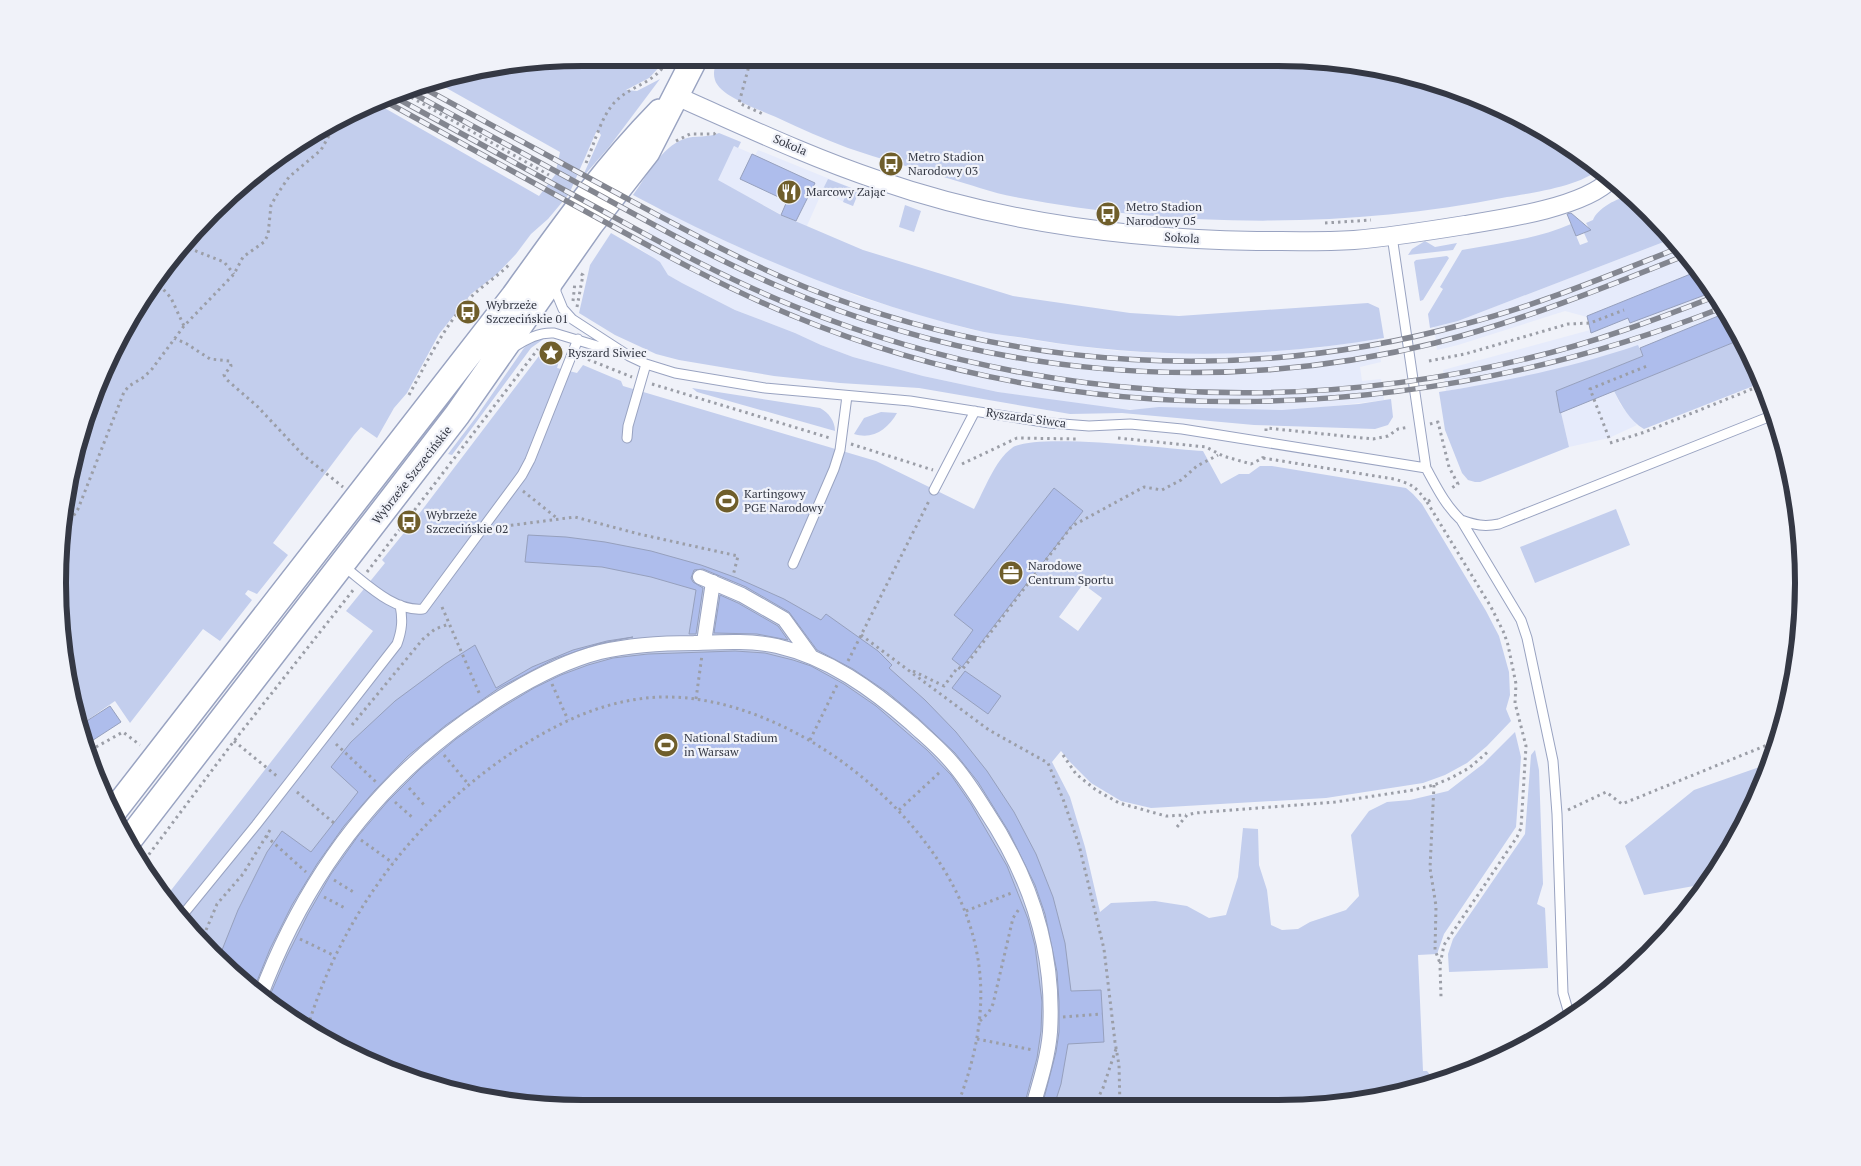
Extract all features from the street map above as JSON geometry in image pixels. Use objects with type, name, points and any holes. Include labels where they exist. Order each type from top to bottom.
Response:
[{"type":"main road","name":"Wybrzeże Szczecińskie","points":[[132,836],[458,416],[590,224],[647,152],[691,66]]},
{"type":"main road","name":"Wybrzeże Szczecińskie","points":[[117,806],[514,296],[572,215],[629,143],[676,96]]},
{"type":"street","name":"Sokola","points":[[676,96],[824,160],[878,180],[955,202],[1033,220],[1158,236],[1218,240],[1352,240],[1392,236],[1510,218],[1583,197],[1598,190],[1606,183]]},
{"type":"street","points":[[703,649],[706,580],[742,595],[784,619],[810,655]]},
{"type":"street","points":[[263,989],[288,930],[316,879],[350,832],[375,802],[411,764],[448,733],[518,686],[559,666],[600,652],[644,646],[703,649],[728,642],[773,645],[810,655],[850,676],[890,705],[951,761],[968,782],[1002,834],[1021,870],[1039,920],[1047,966],[1050,996],[1050,1033],[1043,1072],[1035,1100]]},
{"type":"lane","points":[[1392,236],[1426,468],[1440,494],[1461,520],[1510,600],[1521,620],[1527,638],[1553,761],[1558,814],[1564,993],[1568,1011]]},
{"type":"lane","name":"Ryszarda Siwca","points":[[556,276],[556,292],[566,313],[629,356]]},
{"type":"lane","name":"Ryszarda Siwca","points":[[499,356],[534,336],[545,332],[554,333],[578,339],[629,356],[646,364],[675,372],[765,388],[910,401],[1050,423],[1089,426],[1130,424],[1182,429],[1426,468]]},
{"type":"lane","points":[[342,565],[386,598],[414,610],[423,609],[515,485],[530,460],[578,339]]},
{"type":"lane","points":[[627,438],[628,426],[646,364]]},
{"type":"lane","points":[[793,564],[834,470],[840,450],[846,396]]},
{"type":"lane","points":[[934,490],[975,411]]},
{"type":"lane","points":[[1461,520],[1475,525],[1499,524],[1767,418]]},
{"type":"lane","points":[[185,912],[256,825],[396,644],[401,632],[403,619],[400,605]]},
{"type":"path","points":[[583,170],[604,121],[614,103],[622,95],[654,78],[664,66]]},
{"type":"path","points":[[749,66],[739,103],[773,119]]},
{"type":"path","points":[[410,97],[549,175]]},
{"type":"path","points":[[70,521],[78,509],[124,392],[152,369],[184,326],[234,274],[243,257],[264,242],[268,235],[272,205],[278,193],[289,178],[321,150],[331,132]]},
{"type":"path","points":[[1316,223],[1377,220]]},
{"type":"path","points":[[189,248],[224,262],[234,274]]},
{"type":"path","points":[[160,286],[171,298],[184,326]]},
{"type":"path","points":[[1429,362],[1465,354],[1568,324],[1590,324],[1624,310]]},
{"type":"path","points":[[174,338],[210,359],[230,361],[231,366],[224,375],[226,378],[258,407],[303,455],[341,485]]},
{"type":"path","points":[[1609,438],[1590,389],[1647,366]]},
{"type":"path","points":[[1610,443],[1645,432],[1756,387]]},
{"type":"path","points":[[906,668],[944,686],[958,667],[962,670],[1072,526],[1144,487],[1162,490],[1181,480],[1197,466],[1219,455]]},
{"type":"path","points":[[515,485],[558,519]]},
{"type":"path","points":[[854,645],[934,490]]},
{"type":"path","points":[[1427,502],[1491,607],[1504,633],[1515,671],[1515,704],[1526,746],[1522,828],[1444,945],[1440,965],[1441,997]]},
{"type":"path","points":[[482,529],[574,517],[738,556],[732,578]]},
{"type":"path","points":[[442,607],[482,698]]},
{"type":"path","points":[[351,726],[423,639],[435,629],[449,624]]},
{"type":"path","points":[[861,634],[989,730],[1048,764],[1064,799],[1079,845],[1104,949],[1119,1064],[1120,1100]]},
{"type":"path","points":[[696,699],[703,649]]},
{"type":"path","points":[[550,679],[568,720]]},
{"type":"path","points":[[310,1021],[335,956],[362,908],[392,863],[448,803],[469,785],[514,751],[540,735],[598,707],[630,700],[663,697],[696,699],[757,715],[810,740],[856,772],[899,810],[935,856],[966,911],[975,943],[980,974],[982,1007],[980,1022],[977,1039],[959,1100]]},
{"type":"path","points":[[810,740],[830,701]]},
{"type":"path","points":[[96,747],[124,732],[140,745]]},
{"type":"path","points":[[332,749],[340,739]]},
{"type":"path","points":[[336,744],[379,784]]},
{"type":"path","points":[[1558,814],[1575,808],[1606,792],[1622,804],[1768,744]]},
{"type":"path","points":[[1063,755],[1076,774],[1096,790],[1119,803],[1166,816],[1186,815],[1195,812],[1335,802],[1413,790],[1434,785],[1469,768],[1490,750]]},
{"type":"path","points":[[440,751],[469,785]]},
{"type":"path","points":[[899,810],[932,780]]},
{"type":"path","points":[[1434,785],[1430,868],[1436,906],[1435,950],[1440,965]]},
{"type":"path","points":[[292,799],[302,786]]},
{"type":"path","points":[[409,788],[425,806]]},
{"type":"path","points":[[395,802],[413,818]]},
{"type":"path","points":[[1177,827],[1186,815]]},
{"type":"path","points":[[204,934],[217,904],[243,874],[273,825]]},
{"type":"path","points":[[266,836],[309,875]]},
{"type":"path","points":[[358,838],[392,863]]},
{"type":"path","points":[[334,879],[355,893]]},
{"type":"path","points":[[966,911],[1006,895]]},
{"type":"path","points":[[324,897],[345,908]]},
{"type":"path","points":[[980,1022],[993,1004],[1011,924]]},
{"type":"path","points":[[296,937],[335,956]]},
{"type":"path","points":[[1071,1017],[1102,1014]]},
{"type":"path","points":[[977,1039],[1020,1048]]},
{"type":"path","points":[[1097,1100],[1116,1049]]},
{"type":"shaded area","points":[[660,66],[649,78],[626,90],[637,91],[660,79],[609,147],[582,178],[601,135],[597,130],[569,194],[496,275],[471,294],[439,334],[407,393],[394,408],[377,438],[361,427],[354,435],[273,543],[288,555],[257,594],[248,590],[245,594],[252,600],[220,641],[203,629],[130,723],[115,701],[85,722],[76,684],[67,617],[67,549],[76,482],[94,417],[120,354],[153,296],[194,242],[242,194],[268,173],[325,135],[383,107],[539,196],[555,175],[560,152],[443,86],[482,76],[549,67]]},
{"type":"shaded area","points":[[715,66],[1312,67],[1379,76],[1412,84],[1476,106],[1536,135],[1593,173],[1581,180],[1543,191],[1385,215],[1261,221],[1137,215],[1015,197],[848,148],[733,98],[719,86],[714,78]]},
{"type":"shaded area","points":[[719,133],[741,142],[738,148],[734,146],[718,180],[781,215],[863,250],[1013,296],[1130,313],[1179,316],[1368,303],[1379,308],[1384,338],[1341,345],[1254,352],[1210,354],[1123,351],[988,333],[884,304],[798,273],[756,255],[633,195],[668,148],[684,139]]},
{"type":"shaded area","points":[[734,146],[755,155],[758,150],[859,191],[853,206],[822,192],[806,228],[717,180]]},
{"type":"shaded area","points":[[828,179],[859,191],[853,206],[843,202],[846,194],[839,191],[837,195],[823,189]]},
{"type":"shaded area","points":[[1623,198],[1666,241],[1458,321],[1430,328],[1428,314],[1443,289],[1440,287],[1462,250],[1532,237],[1571,224],[1580,245],[1588,242],[1584,233],[1590,230],[1586,223],[1593,220],[1608,204]]},
{"type":"shaded area","points":[[905,205],[921,211],[914,232],[899,227]]},
{"type":"shaded area","points":[[661,209],[734,245],[859,297],[972,330],[1052,343],[1108,350],[1155,353],[1250,353],[1316,348],[1378,339],[1381,362],[1360,367],[1362,381],[1381,379],[1384,400],[1274,413],[1110,409],[998,392],[923,376],[853,357],[821,345],[735,310],[668,275],[660,262],[639,248]]},
{"type":"shaded area","points":[[611,233],[660,262],[668,275],[735,310],[853,357],[923,376],[998,392],[1130,410],[1159,407],[1282,410],[1359,404],[1391,399],[1393,417],[1388,425],[1375,429],[1254,425],[1122,413],[1070,414],[919,388],[840,383],[774,376],[679,360],[656,354],[615,335],[579,313],[590,265]]},
{"type":"shaded area","points":[[1425,241],[1435,247],[1457,243],[1453,250],[1408,255],[1412,249]]},
{"type":"shaded area","points":[[1666,241],[1708,296],[1735,342],[1614,391],[1620,404],[1637,425],[1609,438],[1569,447],[1561,413],[1470,387],[1446,391],[1443,370],[1590,330],[1587,317],[1565,311],[1437,350],[1434,327],[1458,321]]},
{"type":"shaded area","points":[[1447,256],[1449,258],[1423,300],[1420,301],[1414,262],[1416,260]]},
{"type":"shaded area","points":[[545,338],[531,348],[452,455],[448,454],[524,348],[533,341]]},
{"type":"shaded area","points":[[1735,342],[1755,385],[1644,429],[1630,417],[1614,391]]},
{"type":"shaded area","points":[[1638,345],[1643,356],[1556,391],[1569,447],[1480,482],[1468,480],[1462,473],[1445,430],[1439,392],[1540,373]]},
{"type":"shaded area","name":"National Stadium in Warsaw","points":[[547,351],[561,354],[557,368],[577,373],[583,365],[621,381],[623,386],[876,461],[974,509],[990,476],[1006,453],[1012,448],[1025,443],[1046,441],[1073,441],[1203,451],[1221,484],[1239,474],[1249,474],[1260,466],[1272,466],[1406,488],[1422,504],[1486,611],[1499,636],[1509,672],[1510,695],[1506,709],[1511,721],[1487,746],[1467,763],[1445,775],[1423,783],[1326,798],[1151,808],[1121,801],[1091,783],[1061,751],[1052,762],[1070,797],[1085,847],[1100,912],[1111,903],[1155,901],[1187,906],[1209,918],[1226,915],[1238,877],[1243,828],[1258,829],[1259,865],[1267,890],[1271,925],[1282,930],[1298,929],[1310,922],[1346,910],[1359,896],[1351,835],[1369,811],[1387,802],[1410,800],[1448,791],[1483,764],[1515,732],[1521,757],[1516,827],[1444,934],[1437,954],[1418,955],[1423,1071],[1427,1071],[1431,1076],[1379,1090],[1312,1099],[1278,1100],[549,1099],[482,1090],[449,1082],[385,1060],[325,1031],[296,1013],[242,972],[194,924],[169,893],[373,631],[346,611],[385,563],[382,560],[542,352]],"holes":[[[1083,584],[1102,598],[1078,631],[1059,617]]]},
{"type":"shaded area","points":[[692,388],[820,408],[831,418],[835,431],[697,392]]},
{"type":"shaded area","points":[[881,412],[897,413],[889,424],[879,432],[867,436],[854,434],[864,418]]},
{"type":"shaded area","points":[[1616,509],[1630,545],[1535,583],[1520,547]]},
{"type":"shaded area","points":[[1535,750],[1539,770],[1543,884],[1537,904],[1545,908],[1548,968],[1449,972],[1448,954],[1453,939],[1525,834],[1531,755]]},
{"type":"shaded area","points":[[1760,767],[1726,841],[1697,885],[1644,895],[1625,846],[1694,790]]},
{"type":"building","name":"Marcowy Zając","points":[[752,154],[815,183],[796,221],[781,215],[787,201],[740,179]]},
{"type":"building","points":[[1571,213],[1591,230],[1576,236],[1567,214]]},
{"type":"building","points":[[1692,273],[1707,294],[1630,323],[1628,318],[1591,333],[1587,316]]},
{"type":"building","points":[[1720,315],[1735,342],[1560,413],[1556,391],[1643,356],[1640,348]]},
{"type":"building","name":"Narodowe Centrum Sportu","points":[[1054,488],[1083,511],[962,667],[952,659],[973,630],[954,615]]},
{"type":"building","points":[[528,535],[605,542],[651,551],[701,565],[737,578],[784,599],[821,620],[826,614],[878,651],[892,665],[889,668],[925,700],[956,732],[987,771],[1014,812],[1036,854],[1053,897],[1065,943],[1071,991],[1101,990],[1104,1042],[1068,1044],[1061,1084],[1056,1100],[1044,1100],[1056,1052],[1059,1032],[1057,972],[1045,914],[1035,885],[1009,832],[978,782],[955,753],[887,692],[853,669],[817,650],[789,612],[746,587],[703,569],[694,570],[691,578],[693,582],[703,588],[696,634],[689,634],[696,590],[651,577],[602,567],[525,562]]},
{"type":"building","points":[[720,595],[778,626],[788,640],[757,634],[714,633]]},
{"type":"building","points":[[633,637],[598,644],[554,659],[499,688],[446,725],[408,756],[344,826],[317,864],[292,905],[270,949],[256,983],[221,951],[238,910],[267,852],[282,831],[311,852],[358,792],[331,767],[351,742],[395,701],[445,664],[475,645],[496,688],[532,667],[573,650],[607,641]]},
{"type":"building","points":[[735,651],[765,653],[811,666],[844,684],[876,706],[927,750],[951,775],[971,804],[1007,866],[1028,919],[1035,946],[1042,1002],[1041,1031],[1037,1058],[1026,1100],[583,1100],[549,1099],[516,1095],[482,1090],[449,1082],[385,1060],[325,1031],[270,995],[308,914],[331,874],[358,836],[388,801],[420,769],[456,739],[496,711],[534,688],[588,665],[613,658],[648,654]]},
{"type":"building","points":[[965,671],[1001,696],[988,714],[952,688]]},
{"type":"building","points":[[110,706],[121,722],[92,741],[86,722]]},
{"type":"railway","points":[[428,91],[684,229],[732,254],[805,287],[885,315],[966,337],[1049,351],[1132,359],[1216,361],[1300,355],[1383,343],[1465,324],[1520,308],[1673,250]]},
{"type":"railway","points":[[415,95],[668,233],[780,287],[858,317],[938,341],[1020,358],[1103,369],[1186,372],[1270,370],[1353,360],[1435,343],[1499,325],[1593,292],[1680,258]]},
{"type":"railway","points":[[400,100],[673,249],[771,297],[884,338],[974,363],[1066,380],[1159,390],[1252,393],[1345,388],[1438,377],[1529,358],[1577,345],[1647,322],[1710,298]]},
{"type":"railway","points":[[390,104],[667,255],[716,281],[766,304],[791,315],[904,355],[1020,383],[1138,398],[1257,401],[1377,394],[1495,375],[1611,346],[1716,310]]},
{"type":"place","name":"Metro Stadion Narodowy 03","points":[[891,164]]},
{"type":"place","name":"Marcowy Zając","points":[[789,192]]},
{"type":"place","name":"Metro Stadion Narodowy 05","points":[[1108,214]]},
{"type":"place","name":"Wybrzeże Szczecińskie 01","points":[[468,312]]},
{"type":"place","name":"Ryszard Siwiec","points":[[551,353]]},
{"type":"place","name":"Kartingowy PGE Narodowy","points":[[727,501]]},
{"type":"place","name":"Wybrzeże Szczecińskie 02","points":[[409,522]]},
{"type":"place","name":"Narodowe Centrum Sportu","points":[[1011,573]]},
{"type":"place","name":"National Stadium in Warsaw","points":[[666,745]]}]
